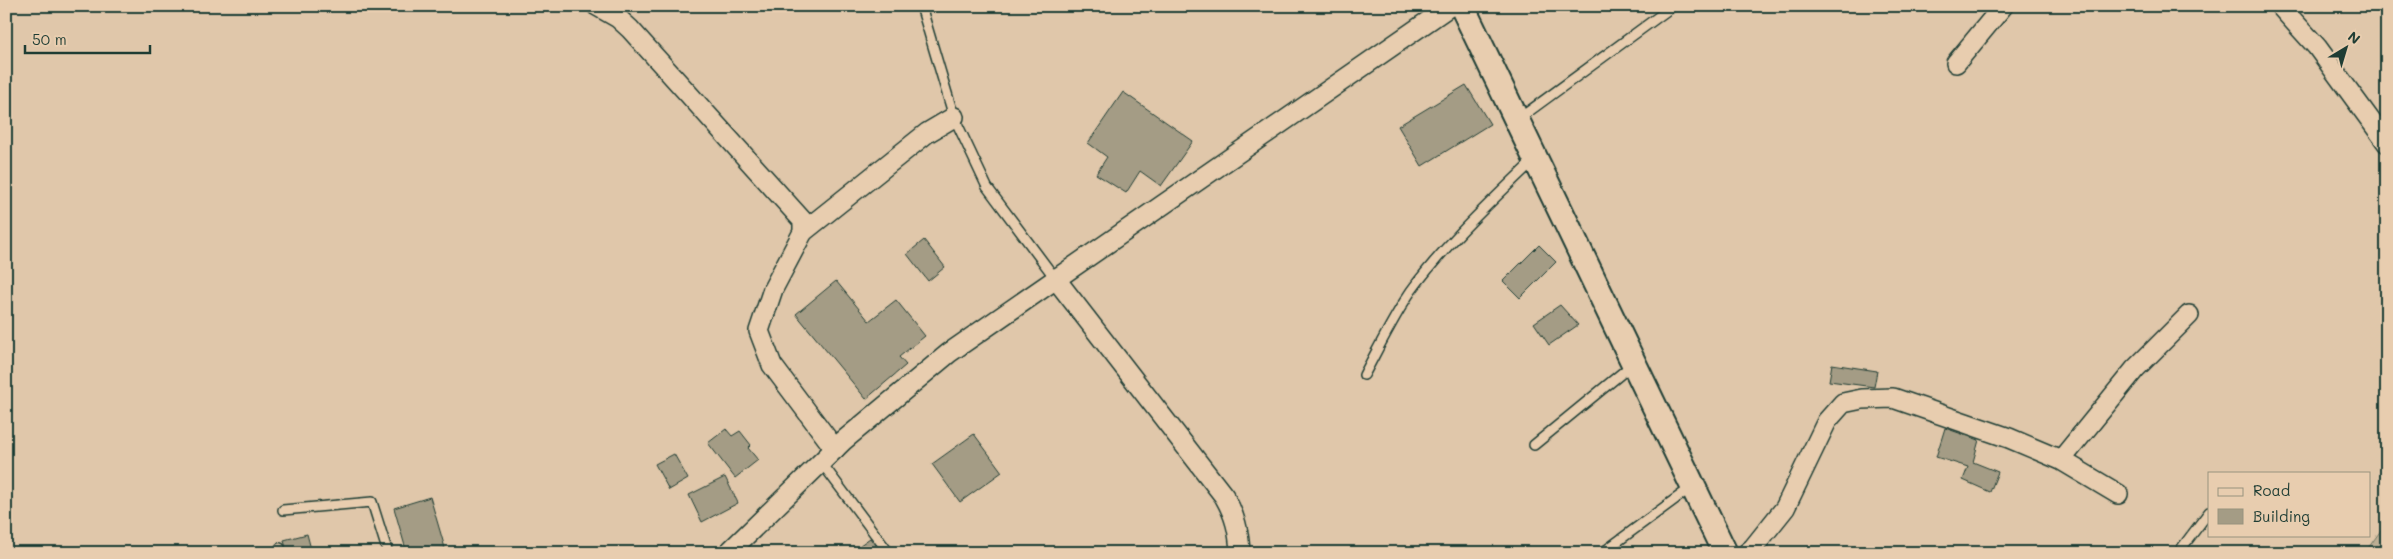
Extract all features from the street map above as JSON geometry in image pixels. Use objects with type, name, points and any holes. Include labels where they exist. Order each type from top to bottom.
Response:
[{"type":"street","points":[[597,6],[618,18],[637,36],[803,221],[803,232]]},
{"type":"street","points":[[728,553],[835,449],[949,353],[1450,6]]},
{"type":"street","points":[[1462,6],[1725,553]]},
{"type":"street","points":[[1956,63],[2003,6]]},
{"type":"street","points":[[2280,6],[2317,47],[2387,143]]},
{"type":"street","points":[[835,449],[772,365],[760,331],[772,289],[803,232],[928,133],[954,117]]},
{"type":"street","points":[[1055,278],[1224,496],[1234,512],[1239,532],[1240,553]]},
{"type":"street","points":[[2062,460],[2135,369],[2189,315]]},
{"type":"street","points":[[1747,553],[1754,548],[1785,508],[1828,421],[1843,403],[1862,399],[1894,398],[2009,438],[2062,460],[2118,494]]},
{"type":"lane","points":[[921,6],[954,117],[987,187],[1055,278]]},
{"type":"lane","points":[[1517,120],[1673,6]]},
{"type":"lane","points":[[1364,375],[1387,331],[1411,292],[1434,262],[1536,159]]},
{"type":"lane","points":[[1534,444],[1634,363]]},
{"type":"lane","points":[[821,462],[889,553]]},
{"type":"lane","points":[[1602,553],[1693,486]]},
{"type":"lane","points":[[283,510],[372,502],[388,553]]},
{"type":"lane","points":[[2178,553],[2208,513]]},
{"type":"shaded area","points":[[2387,522],[2387,553],[2368,553],[2366,551]]},
{"type":"building","points":[[1466,85],[1490,124],[1422,166],[1398,126]]},
{"type":"building","points":[[1123,92],[1193,141],[1161,186],[1140,171],[1126,193],[1096,174],[1107,157],[1088,143]]},
{"type":"building","points":[[924,240],[945,267],[928,281],[907,254]]},
{"type":"building","points":[[1539,245],[1556,262],[1520,298],[1503,281]]},
{"type":"building","points":[[836,281],[869,321],[896,300],[925,336],[899,357],[906,365],[866,399],[796,314]]},
{"type":"building","points":[[1560,305],[1578,325],[1549,345],[1534,323]]},
{"type":"building","points":[[1832,364],[1877,371],[1874,387],[1829,381]]},
{"type":"building","points":[[1945,428],[1979,440],[1973,462],[1998,472],[1990,492],[1963,480],[1968,467],[1936,457]]},
{"type":"building","points":[[726,429],[732,436],[740,431],[751,445],[748,448],[758,460],[735,478],[708,443]]},
{"type":"building","points":[[974,434],[1002,472],[960,502],[932,464]]},
{"type":"building","points":[[674,454],[688,479],[669,490],[655,464]]},
{"type":"building","points":[[725,477],[738,503],[702,522],[689,495]]},
{"type":"building","points":[[430,497],[445,548],[426,553],[407,553],[394,508]]},
{"type":"building","points":[[307,534],[312,553],[287,553],[284,540]]},
{"type":"building","points":[[870,538],[881,553],[849,553]]}]
